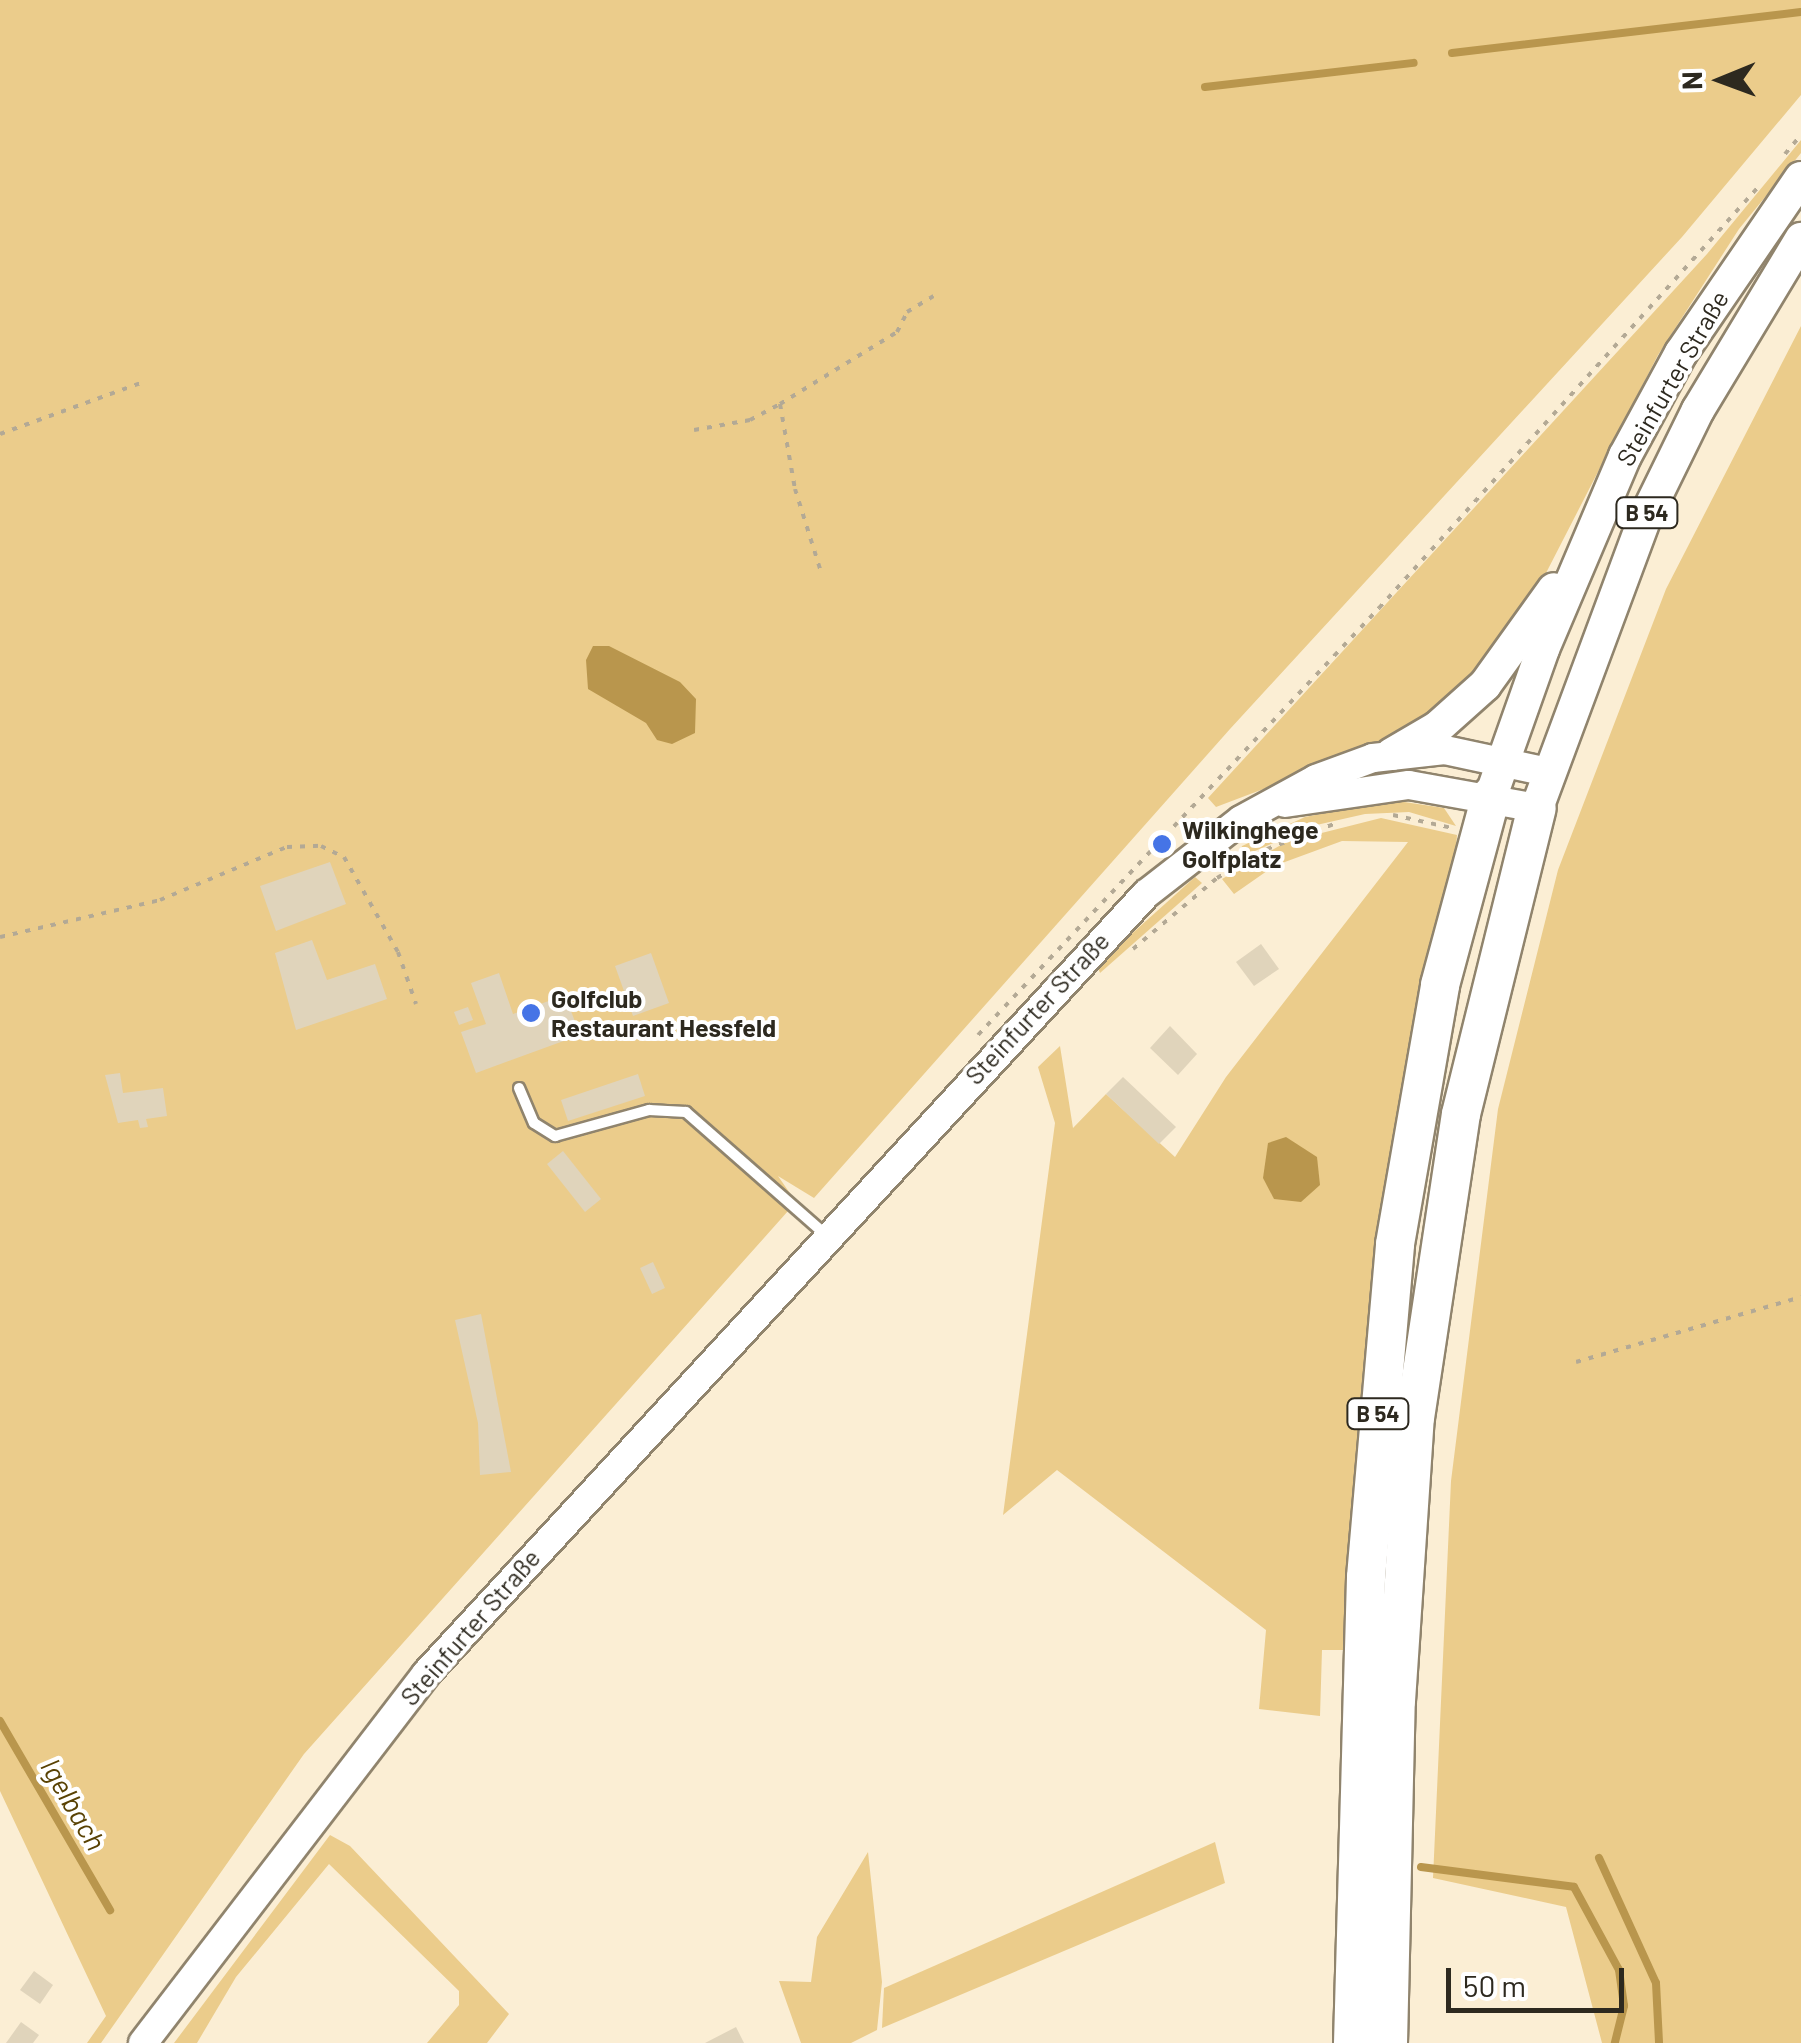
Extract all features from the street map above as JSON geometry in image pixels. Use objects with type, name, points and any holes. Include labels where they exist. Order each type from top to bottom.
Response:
[{"type":"highway","name":"B 54","points":[[1353,2043],[1360,1709],[1384,1349],[1418,1092],[1491,796]]},
{"type":"highway","name":"B 54","points":[[1388,2043],[1396,1701],[1415,1418],[1461,1114],[1537,808]]},
{"type":"main road","name":"Steinfurter Straße","points":[[1491,796],[1579,558],[1681,353],[1801,178]]},
{"type":"main road","name":"Steinfurter Straße","points":[[1268,806],[1386,786],[1491,796],[1537,808],[1596,636],[1664,476],[1801,239]]},
{"type":"main road","points":[[1392,754],[1438,727],[1486,685],[1579,558]]},
{"type":"main road","name":"Steinfurter Straße","points":[[143,2043],[426,1674],[1119,920],[1201,848],[1316,779],[1392,754],[1444,750],[1548,772]]},
{"type":"lane","points":[[518,1088],[534,1123],[555,1136],[648,1110],[686,1112],[828,1236]]},
{"type":"path","points":[[694,430],[750,420],[780,404],[835,364],[898,332],[907,312],[934,296]]},
{"type":"path","points":[[0,434],[141,383]]},
{"type":"path","points":[[780,404],[795,489],[821,572]]},
{"type":"path","points":[[1382,816],[1478,837]]},
{"type":"path","points":[[1124,959],[1217,878],[1291,838],[1348,821]]},
{"type":"path","points":[[0,937],[160,900],[287,847],[321,846],[344,857],[398,952],[416,1004]]},
{"type":"path","points":[[1576,1362],[1801,1297]]},
{"type":"shaded area","points":[[0,0],[1801,0],[1801,95],[1682,237],[1230,729],[814,1198],[778,1176],[796,1202],[304,1754],[101,2043],[87,2043],[106,2016],[0,1791]]},
{"type":"shaded area","points":[[1801,140],[1801,153],[1739,229],[1658,355],[1526,612],[1450,705],[1372,748],[1216,807],[1208,798],[1707,254]]},
{"type":"shaded area","points":[[1801,326],[1801,2043],[1602,2043],[1566,1907],[1433,1878],[1451,1481],[1498,1109],[1558,870],[1666,589]]},
{"type":"shaded area","points":[[593,646],[609,646],[680,682],[696,699],[695,733],[672,744],[657,740],[646,723],[588,689],[586,660]]},
{"type":"shaded area","points":[[1391,800],[1444,808],[1456,826],[1409,812],[1365,814],[1312,826],[1237,859],[1242,846],[1305,817]]},
{"type":"shaded area","points":[[1381,818],[1457,835],[1408,1055],[1385,1201],[1347,1650],[1322,1650],[1320,1716],[1259,1709],[1266,1630],[1057,1470],[1003,1515],[1055,1123],[1038,1067],[1060,1046],[1073,1128],[1106,1094],[1175,1157],[1226,1077],[1408,842],[1342,841],[1274,866],[1234,894],[1222,879],[1286,842]]},
{"type":"shaded area","points":[[1195,877],[1202,883],[1100,973],[1097,965]]},
{"type":"shaded area","points":[[1286,1137],[1317,1157],[1320,1185],[1301,1202],[1274,1199],[1263,1178],[1268,1143]]},
{"type":"shaded area","points":[[330,1835],[350,1846],[509,2014],[487,2043],[427,2043],[459,2005],[459,1991],[329,1864],[236,1977],[197,2043],[174,2043]]},
{"type":"shaded area","points":[[1215,1842],[1225,1883],[882,2028],[884,1988]]},
{"type":"shaded area","points":[[868,1852],[882,1982],[877,2030],[851,2043],[801,2043],[779,1981],[811,1982],[817,1937]]},
{"type":"building","points":[[330,862],[346,904],[276,931],[260,886]]},
{"type":"building","points":[[312,940],[327,980],[375,964],[387,999],[296,1030],[275,953]]},
{"type":"building","points":[[1261,944],[1279,969],[1254,986],[1236,962]]},
{"type":"building","points":[[651,953],[669,1003],[633,1016],[615,966]]},
{"type":"building","points":[[499,973],[513,1014],[565,995],[580,1035],[476,1073],[461,1032],[486,1024],[471,983]]},
{"type":"building","points":[[468,1007],[473,1020],[459,1025],[454,1012]]},
{"type":"building","points":[[1170,1026],[1197,1054],[1178,1075],[1150,1048]]},
{"type":"building","points":[[120,1073],[123,1093],[163,1088],[167,1116],[146,1119],[148,1127],[140,1128],[138,1120],[118,1123],[105,1075]]},
{"type":"building","points":[[638,1074],[645,1096],[568,1121],[561,1100]]},
{"type":"building","points":[[1123,1077],[1176,1127],[1159,1144],[1106,1094]]},
{"type":"building","points":[[563,1151],[601,1199],[585,1212],[547,1164]]},
{"type":"building","points":[[653,1262],[665,1288],[652,1294],[640,1268]]},
{"type":"building","points":[[481,1314],[511,1472],[480,1475],[478,1423],[455,1320]]},
{"type":"building","points":[[34,1971],[53,1985],[40,2004],[20,1990]]},
{"type":"building","points":[[21,2022],[39,2035],[33,2043],[6,2043]]},
{"type":"building","points":[[736,2027],[744,2043],[705,2043]]},
{"type":"waterway","points":[[1452,53],[1801,12]]},
{"type":"waterway","points":[[1205,87],[1414,63]]},
{"type":"waterway","name":"Igelbach","points":[[0,1721],[110,1910]]},
{"type":"waterway","points":[[1599,1858],[1656,1983],[1659,2043]]},
{"type":"waterway","points":[[1421,1867],[1574,1887],[1619,1970],[1624,2006],[1615,2043]]},
{"type":"place","name":"Wilkinghege Golfplatz","points":[[1162,844]]},
{"type":"place","name":"Golfclub Restaurant Hessfeld","points":[[531,1013]]}]
